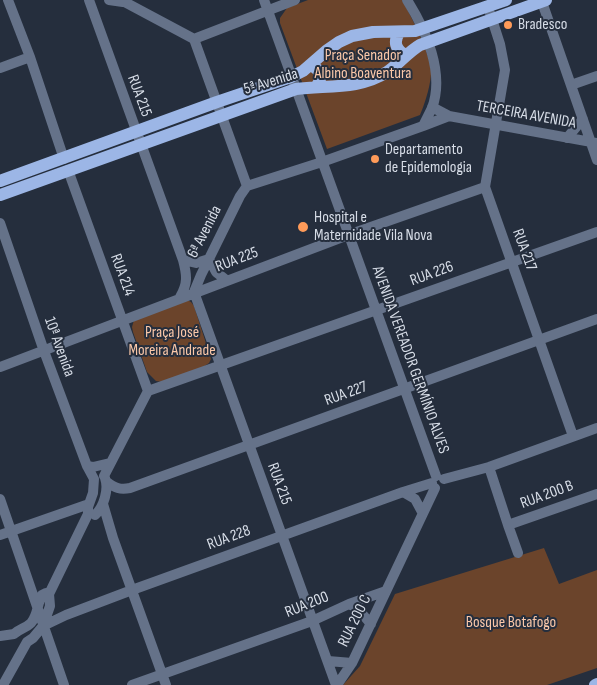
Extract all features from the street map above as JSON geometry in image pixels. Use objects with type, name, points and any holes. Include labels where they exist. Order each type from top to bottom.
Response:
[{"type":"main road","name":"5ª Avenida","points":[[0,181],[140,145],[222,115],[294,83],[303,71],[326,51],[352,36],[373,32],[399,32],[423,29],[506,0]]},
{"type":"main road","name":"5ª Avenida","points":[[0,195],[43,179],[66,164],[136,131],[217,102],[294,83],[316,87],[346,86],[368,81],[387,72],[412,50],[427,42],[544,1]]},
{"type":"main road","points":[[399,32],[396,37],[396,46],[406,55]]},
{"type":"main road","points":[[310,65],[320,74],[316,87]]},
{"type":"street","name":"RUA 214","points":[[8,0],[30,56],[66,164],[128,322],[148,391]]},
{"type":"street","points":[[90,0],[99,0],[95,17]]},
{"type":"street","name":"RUA 215","points":[[90,0],[140,145],[183,260],[187,275],[180,297]]},
{"type":"street","points":[[109,0],[122,1],[194,39],[247,186],[322,162],[449,116]]},
{"type":"street","name":"AVENIDA VEREADOR GERMÍNIO ALVES","points":[[264,0],[437,482]]},
{"type":"street","points":[[194,39],[295,0]]},
{"type":"street","points":[[407,0],[423,29],[434,65],[436,82],[432,107],[423,126]]},
{"type":"street","points":[[544,1],[583,119],[594,142],[597,160]]},
{"type":"street","points":[[488,6],[492,19]]},
{"type":"street","name":"RUA 217","points":[[492,19],[500,44],[505,70],[486,187],[573,436]]},
{"type":"street","points":[[0,68],[30,56]]},
{"type":"street","points":[[572,85],[597,76]]},
{"type":"street","name":"TERCEIRA AVENIDA","points":[[432,107],[449,116],[594,142]]},
{"type":"street","points":[[567,138],[583,119]]},
{"type":"street","name":"6ª Avenida","points":[[194,292],[240,196],[247,186]]},
{"type":"street","name":"RUA 225","points":[[0,367],[128,322],[180,297],[348,234],[486,187]]},
{"type":"street","name":"10ª Avenida","points":[[0,223],[44,351],[87,466],[102,479]]},
{"type":"street","name":"RUA 226","points":[[148,391],[216,364],[597,232]]},
{"type":"street","points":[[183,260],[196,263],[209,259],[216,272],[226,280]]},
{"type":"street","name":"RUA 215","points":[[194,292],[216,364],[249,445],[336,685]]},
{"type":"street","name":"RUA 227","points":[[102,479],[115,488],[122,490],[130,488],[597,319]]},
{"type":"street","points":[[3,685],[26,642],[33,638],[43,626],[50,606],[49,594],[91,511],[93,493],[148,391]]},
{"type":"street","points":[[386,591],[437,482],[489,467],[597,428]]},
{"type":"street","points":[[87,466],[93,467],[110,462]]},
{"type":"street","name":"RUA 200 B","points":[[489,467],[518,553]]},
{"type":"street","points":[[102,479],[103,504],[113,538],[166,685]]},
{"type":"street","name":"RUA 228","points":[[43,626],[66,615],[282,535],[403,492],[437,482]]},
{"type":"street","points":[[403,492],[415,499],[422,512]]},
{"type":"street","name":"RUA 200 B","points":[[508,525],[597,494]]},
{"type":"street","points":[[0,499],[64,685]]},
{"type":"street","points":[[0,535],[91,511],[103,504]]},
{"type":"street","points":[[91,511],[103,522],[113,538]]},
{"type":"street","name":"RUA 200","points":[[132,685],[312,621],[386,591]]},
{"type":"street","name":"RUA 200 C","points":[[336,685],[352,663],[386,591]]},
{"type":"street","points":[[0,636],[14,634],[31,623],[42,595],[49,594]]},
{"type":"street","points":[[350,604],[358,608],[371,624]]},
{"type":"street","points":[[50,606],[66,615]]},
{"type":"street","points":[[14,634],[18,641],[26,642]]},
{"type":"street","name":"RUA 200 C","points":[[328,660],[352,663]]},
{"type":"green space","name":"Praça Senador Albino Boaventura","points":[[308,0],[402,0],[423,43],[431,69],[428,92],[420,115],[327,149],[280,23],[280,18],[287,8]]},
{"type":"green space","name":"Praça José Moreira Andrade","points":[[187,300],[194,306],[211,359],[203,367],[162,382],[156,381],[147,372],[133,332],[134,320]]},
{"type":"green space","name":"Bosque Botafogo","points":[[544,548],[559,584],[597,570],[597,668],[547,685],[343,685],[360,666],[395,594]]},
{"type":"place","name":"Bradesco","points":[[508,25]]},
{"type":"place","name":"Departamento de Epidemologia","points":[[375,159]]},
{"type":"place","name":"Hospital e Maternidade Vila Nova","points":[[303,227]]}]
